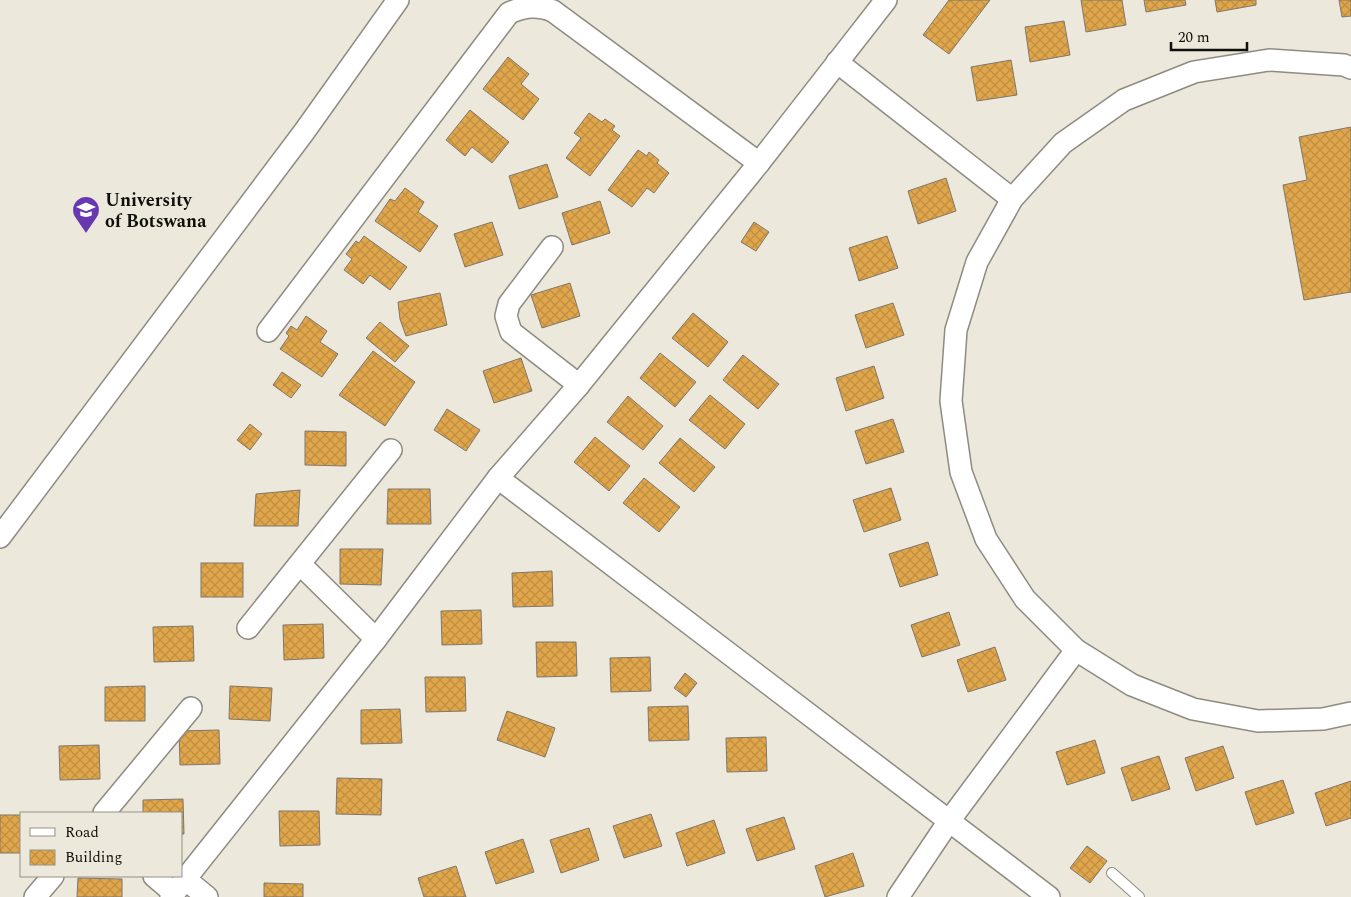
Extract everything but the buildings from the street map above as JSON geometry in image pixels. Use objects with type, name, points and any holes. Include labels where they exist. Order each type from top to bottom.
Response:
[{"type":"street","points":[[0,537],[304,132],[398,0]]},
{"type":"street","points":[[177,889],[376,639],[498,478],[579,384],[758,163],[886,0]]},
{"type":"street","points":[[268,331],[509,13],[521,8],[538,7],[553,11],[758,163]]},
{"type":"street","points":[[1351,68],[1344,65],[1269,60],[1194,72],[1124,100],[1062,143],[1012,199],[977,262],[956,330],[951,402],[961,472],[986,539],[1025,599],[1076,650],[1132,685],[1193,709],[1258,721],[1323,719],[1351,713]]},
{"type":"street","points":[[837,62],[1012,199]]},
{"type":"street","points":[[552,247],[509,304],[506,316],[511,332],[579,384]]},
{"type":"street","points":[[248,628],[391,450]]},
{"type":"street","points":[[498,478],[1049,897]]},
{"type":"street","points":[[300,564],[376,639]]},
{"type":"street","points":[[898,897],[949,821],[1076,650]]},
{"type":"street","points":[[105,812],[191,708]]},
{"type":"street","points":[[35,897],[52,877]]},
{"type":"street","points":[[156,877],[177,889],[207,897]]},
{"type":"lane","points":[[1112,873],[1139,897]]},
{"type":"place","name":"University of Botswana","points":[[86,234]]}]
